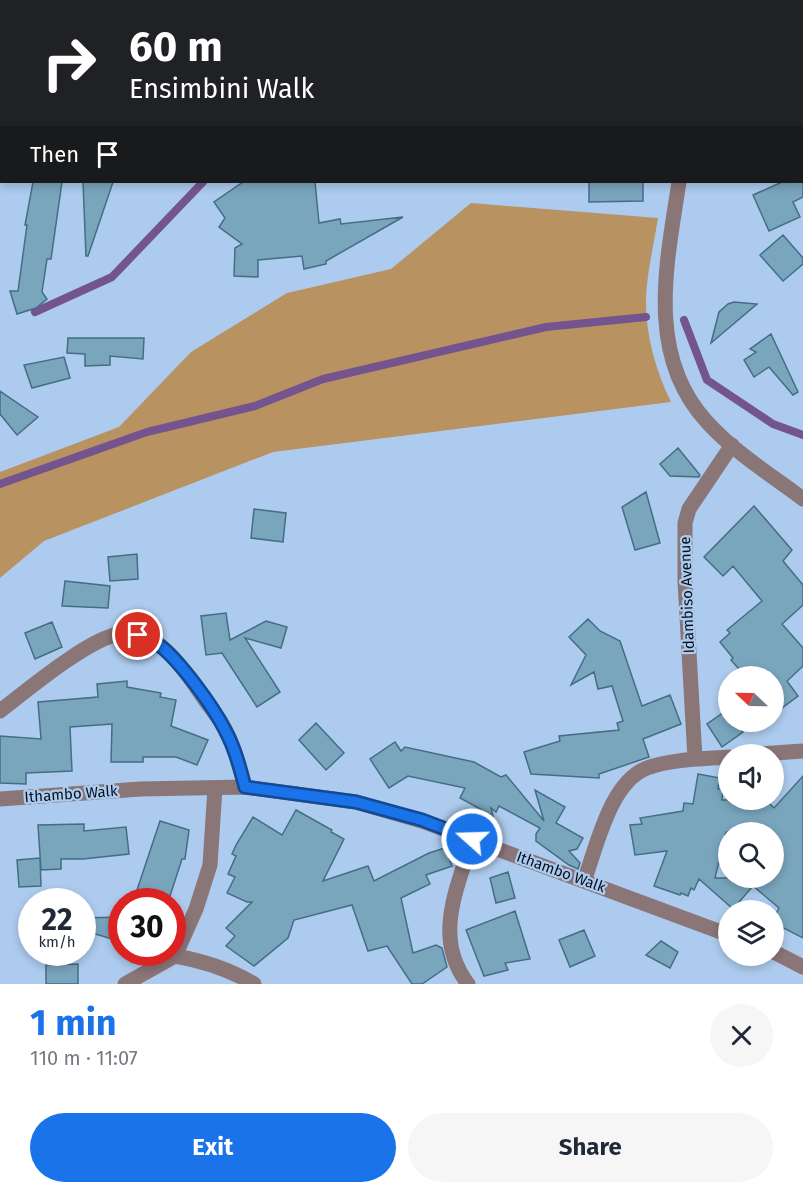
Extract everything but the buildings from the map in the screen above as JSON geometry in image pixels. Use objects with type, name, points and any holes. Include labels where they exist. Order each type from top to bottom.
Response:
[{"type":"street","points":[[679,183],[664,294],[671,358],[676,373],[690,402],[708,424],[803,499]]},
{"type":"street","name":"Idambiso Avenue","points":[[695,759],[685,581],[685,523],[689,509],[732,445]]},
{"type":"street","points":[[0,711],[89,646],[122,633],[138,635],[158,644],[177,661],[192,680],[225,729],[237,758],[245,787]]},
{"type":"street","points":[[784,753],[803,752]]},
{"type":"street","points":[[584,881],[609,810],[619,790],[628,779],[648,767],[718,758]]},
{"type":"street","name":"Ithambo Walk","points":[[0,799],[141,789],[245,787],[356,802],[422,820],[718,930]]},
{"type":"street","points":[[186,931],[210,865],[215,788]]},
{"type":"street","points":[[468,984],[455,964],[449,934],[452,902],[472,839]]},
{"type":"street","points":[[784,957],[803,967]]},
{"type":"street","points":[[186,958],[200,960],[234,972],[254,984]]},
{"type":"street","points":[[125,984],[157,966]]},
{"type":"shaded area","points":[[471,203],[658,218],[647,282],[646,315],[653,354],[671,402],[273,452],[44,541],[0,578],[0,472],[119,427],[191,352],[287,293],[391,269]]},
{"type":"waterway","points":[[35,312],[112,277],[202,183]]},
{"type":"waterway","points":[[0,484],[147,432],[255,406],[323,379],[546,327],[646,317]]},
{"type":"waterway","points":[[684,320],[707,380],[773,424],[803,435]]},
{"type":"route","points":[[138,635],[158,644],[177,661],[192,680],[225,729],[237,758],[245,787],[356,802],[422,820],[472,839]]}]
